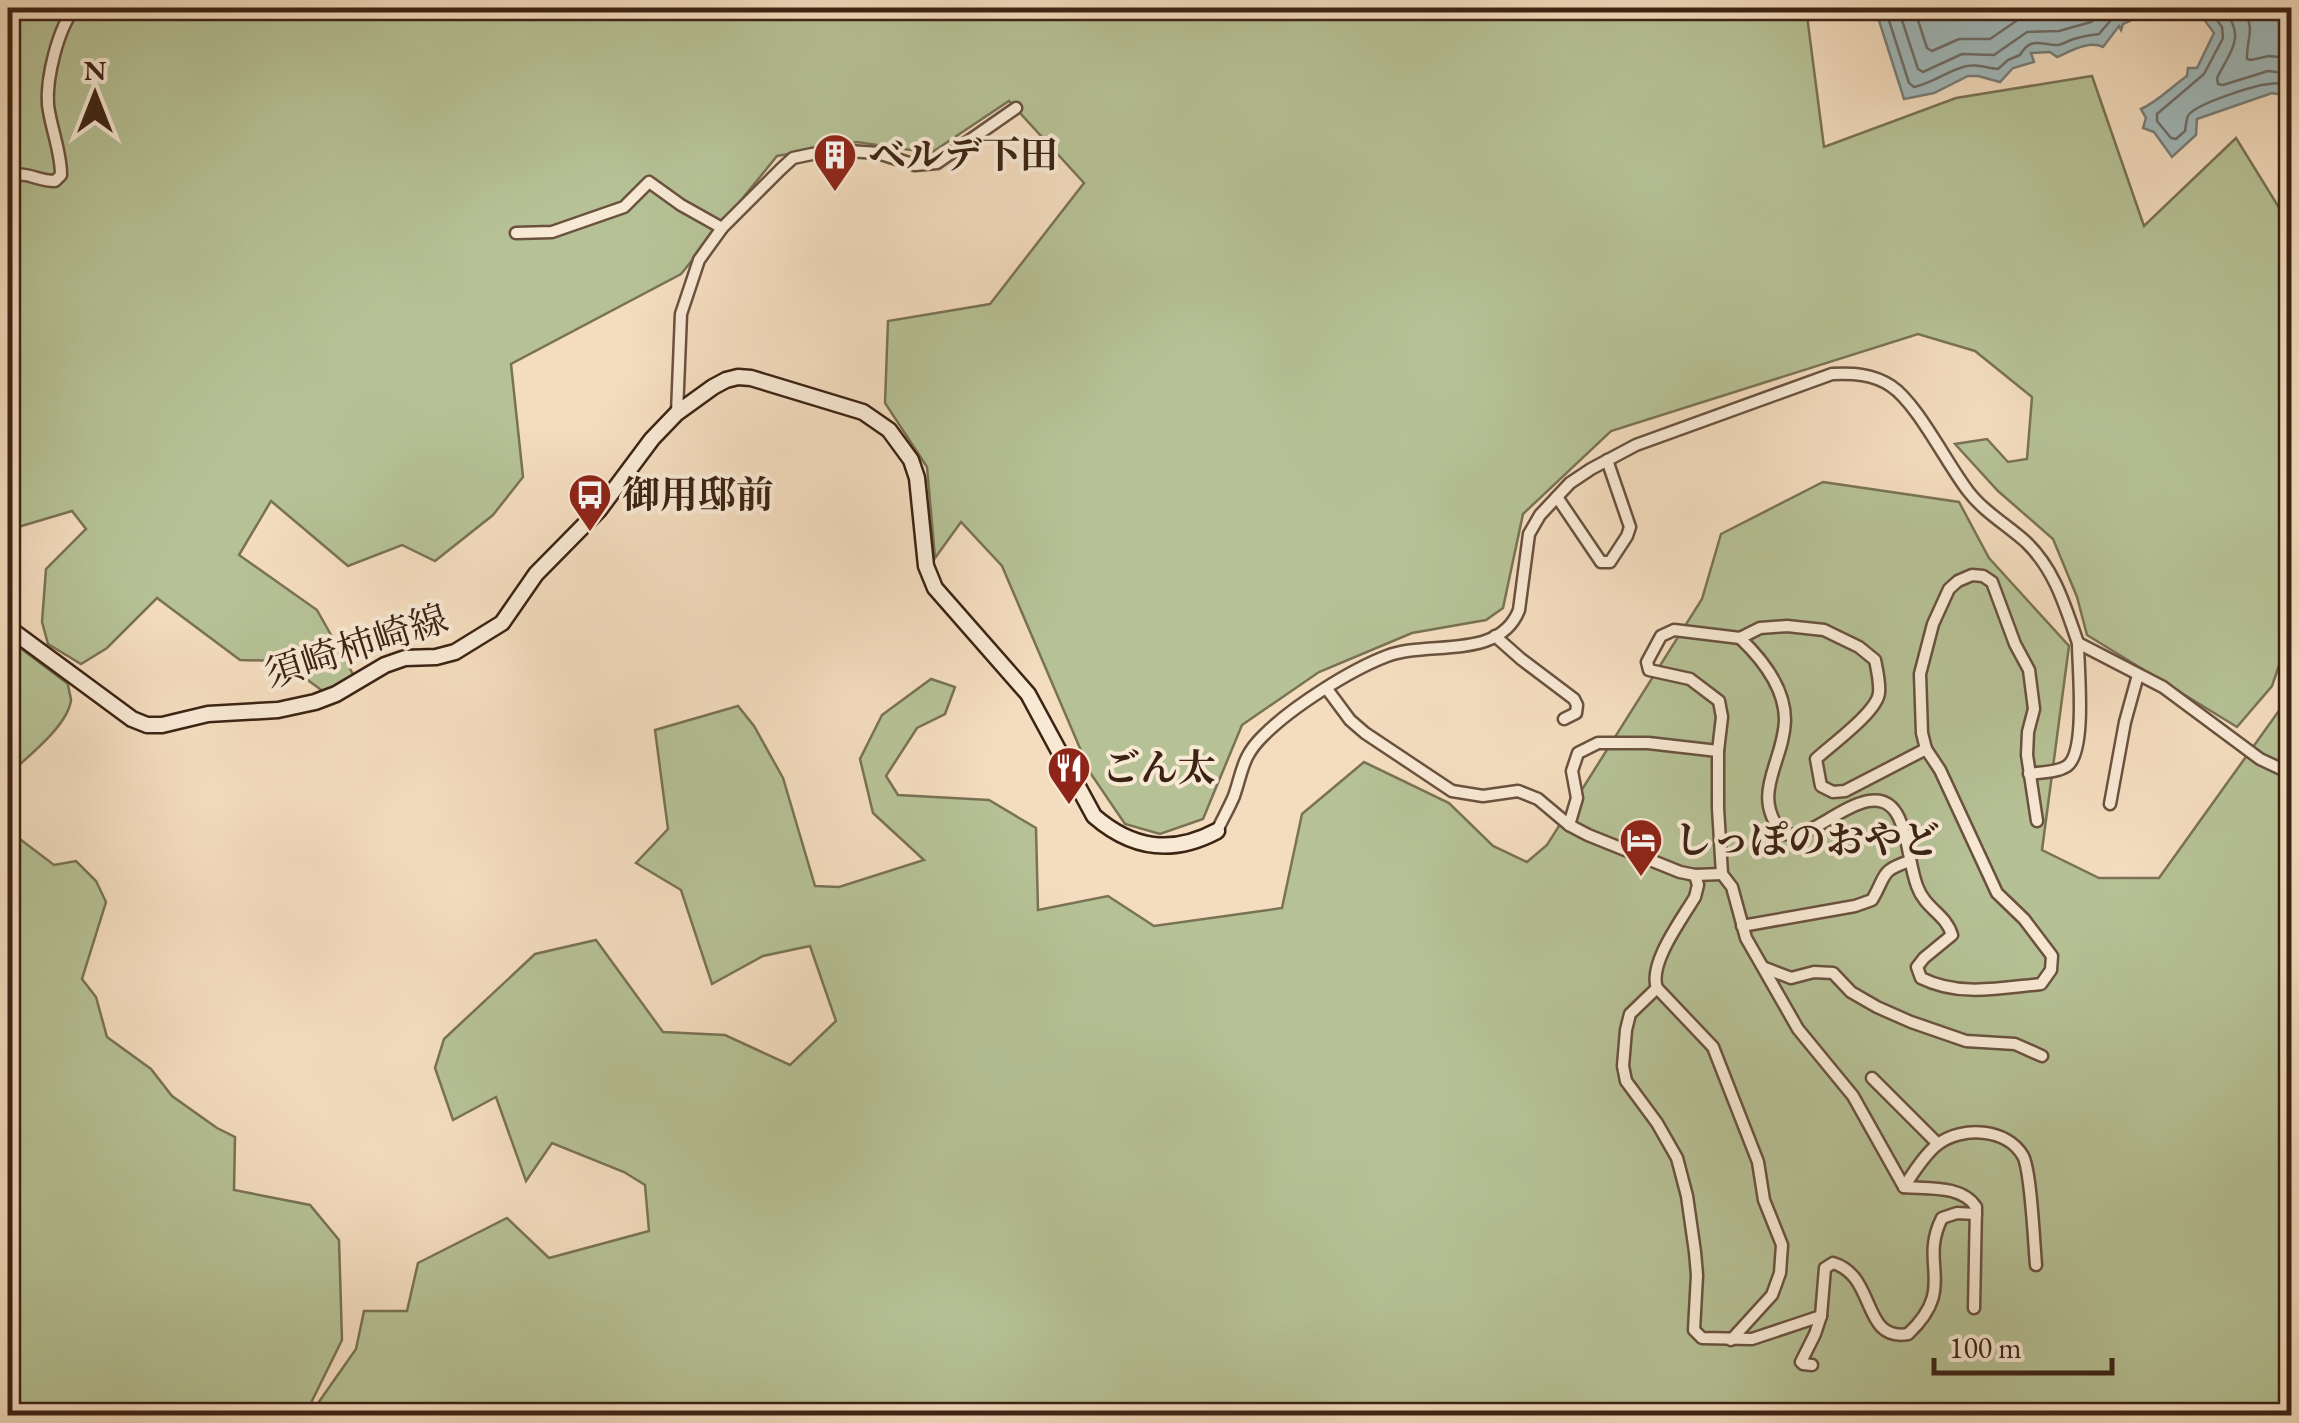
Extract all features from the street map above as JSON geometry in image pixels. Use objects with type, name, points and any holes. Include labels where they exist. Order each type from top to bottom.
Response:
[{"type":"main road","name":"須崎柿崎線","points":[[8,630],[147,725],[315,702],[352,686],[386,664],[454,652],[502,623],[536,574],[599,510],[652,439],[677,413],[713,387],[738,377],[771,383],[863,412],[889,430],[911,460],[918,478],[926,566],[935,588],[1028,694],[1094,816],[1110,830],[1146,844],[1174,846],[1196,842],[1216,831]]},
{"type":"street","points":[[8,176],[29,174],[55,181],[61,176],[48,105],[49,73],[68,17],[75,8]]},
{"type":"street","points":[[677,413],[681,314],[700,260],[722,228],[794,158],[849,151],[878,153],[915,165],[937,163],[1016,108]]},
{"type":"street","points":[[516,233],[552,232],[624,207],[649,182],[722,228]]},
{"type":"street","points":[[1216,831],[1233,799],[1244,758],[1293,710],[1390,655],[1471,645],[1507,630],[1518,610],[1529,534],[1540,515],[1570,483],[1636,445],[1832,374],[1855,373],[1876,378],[1902,395],[1970,495],[2028,544],[2058,584],[2078,643],[2079,738],[2070,764],[2028,774]]},
{"type":"street","points":[[1557,497],[1601,562],[1610,562],[1630,527],[1608,460]]},
{"type":"street","points":[[1740,638],[1760,656],[1782,701],[1782,743],[1771,778],[1768,808],[1772,821],[1783,834],[1801,834],[1866,801],[1885,803],[1894,809],[1906,834],[1918,890],[1928,906],[1949,923],[1952,935],[1917,967],[1921,978],[1957,990],[2002,989],[2042,984],[2051,970],[2052,956],[2024,919],[1997,893],[1940,770],[1926,749],[1922,733],[1920,674],[1934,624],[1949,589],[1972,576],[1983,576],[1992,582],[2028,670],[2034,709],[2028,732],[2028,774],[2036,821]]},
{"type":"street","points":[[1904,1187],[1853,1096],[1798,1029],[1746,938],[1732,887],[1722,874],[1719,701],[1690,679],[1648,670],[1647,662],[1661,636],[1674,630],[1740,638],[1760,628],[1824,630],[1875,660],[1879,694],[1876,702],[1816,759],[1820,786],[1833,792],[1845,791],[1926,749]]},
{"type":"street","points":[[1496,636],[1574,699],[1576,713],[1564,719]]},
{"type":"street","points":[[2078,643],[2163,688],[2260,759],[2292,774]]},
{"type":"street","points":[[2110,804],[2138,675]]},
{"type":"street","points":[[1328,689],[1364,733],[1452,791],[1483,796],[1518,791],[1538,798],[1568,825],[1680,872],[1694,876],[1722,874]]},
{"type":"street","points":[[1568,825],[1577,798],[1572,771],[1578,754],[1587,747],[1598,742],[1648,743],[1718,752]]},
{"type":"street","points":[[1742,926],[1872,900],[1890,867],[1910,861]]},
{"type":"street","points":[[1694,876],[1698,886],[1695,897],[1658,961],[1653,978],[1656,988],[1713,1047],[1758,1162],[1764,1200],[1782,1245],[1780,1274],[1772,1295],[1731,1340]]},
{"type":"street","points":[[1765,968],[1791,978],[1814,972],[1833,973],[1850,992],[1912,1022],[1966,1041],[2014,1044],[2042,1056]]},
{"type":"street","points":[[1656,988],[1630,1014],[1623,1066],[1626,1081],[1677,1158],[1687,1196],[1694,1252],[1694,1330],[1702,1338],[1752,1339],[1821,1316]]},
{"type":"street","points":[[1872,1078],[1938,1144]]},
{"type":"street","points":[[1904,1187],[1938,1144],[1957,1134],[1988,1132],[2010,1142],[2024,1157],[2036,1266]]},
{"type":"street","points":[[1904,1187],[1961,1193],[1976,1207],[1974,1308]]},
{"type":"street","points":[[1812,1365],[1800,1362],[1821,1316],[1824,1268],[1834,1263],[1845,1266],[1864,1290],[1876,1324],[1890,1334],[1908,1334],[1926,1314],[1935,1296],[1933,1241],[1942,1218],[1957,1213],[1976,1214]]},
{"type":"green space","points":[[8,8],[1806,8],[1824,147],[1956,98],[2092,76],[2144,226],[2236,138],[2291,227],[2291,630],[2272,686],[2237,727],[2087,635],[2077,597],[2053,539],[1998,491],[1955,444],[1987,439],[2008,462],[2027,459],[2032,397],[1975,351],[1918,334],[1611,431],[1523,514],[1503,608],[1486,620],[1412,633],[1319,672],[1242,725],[1203,819],[1160,834],[1125,824],[1091,774],[1002,566],[961,522],[935,558],[927,467],[885,403],[888,321],[990,304],[1084,183],[1009,101],[931,153],[857,142],[777,156],[681,274],[511,364],[523,477],[493,515],[435,561],[402,545],[348,566],[271,501],[239,555],[317,610],[354,676],[324,692],[282,661],[240,660],[157,598],[107,648],[81,664],[48,644],[42,622],[46,569],[86,529],[72,511],[8,530]]},
{"type":"green space","points":[[1823,482],[1959,502],[1989,558],[2069,646],[2042,850],[2099,878],[2159,878],[2291,694],[2291,1415],[309,1416],[356,1349],[364,1311],[407,1311],[418,1263],[507,1218],[549,1258],[649,1231],[645,1185],[624,1172],[552,1143],[526,1181],[496,1097],[453,1120],[435,1068],[444,1039],[535,954],[596,940],[663,1032],[725,1035],[790,1065],[836,1021],[810,946],[763,956],[712,984],[681,890],[636,863],[668,829],[655,730],[738,706],[783,778],[815,886],[839,887],[924,860],[873,813],[860,759],[882,715],[931,679],[955,687],[945,714],[917,728],[886,776],[898,795],[989,800],[1036,828],[1038,910],[1108,896],[1154,926],[1282,908],[1302,814],[1364,762],[1449,803],[1493,846],[1527,862],[1547,845],[1702,599],[1721,534]]},
{"type":"green space","points":[[8,642],[68,684],[71,700],[54,731],[8,775]]},
{"type":"green space","points":[[8,830],[54,865],[76,861],[96,881],[106,902],[82,979],[96,997],[107,1037],[151,1069],[172,1096],[235,1137],[234,1190],[310,1205],[339,1240],[342,1340],[305,1415],[8,1415]]},
{"type":"water","points":[[1875,8],[2291,8],[2291,131],[2283,109],[2283,95],[2272,93],[2197,119],[2196,135],[2172,157],[2154,132],[2143,128],[2146,118],[2141,109],[2187,76],[2188,68],[2197,68],[2214,33],[2192,12],[2148,12],[2123,24],[2121,30],[2119,26],[2103,47],[2086,46],[2057,57],[2050,52],[2031,53],[2034,62],[2013,68],[2000,82],[1968,76],[1934,93],[1904,99]]},
{"type":"place","name":"ベルデ下田","points":[[835,193]]},
{"type":"place","name":"御用邸前","points":[[590,533]]},
{"type":"place","name":"ごん太","points":[[1069,806]]},
{"type":"place","name":"しっぽのおやど","points":[[1641,878]]}]
